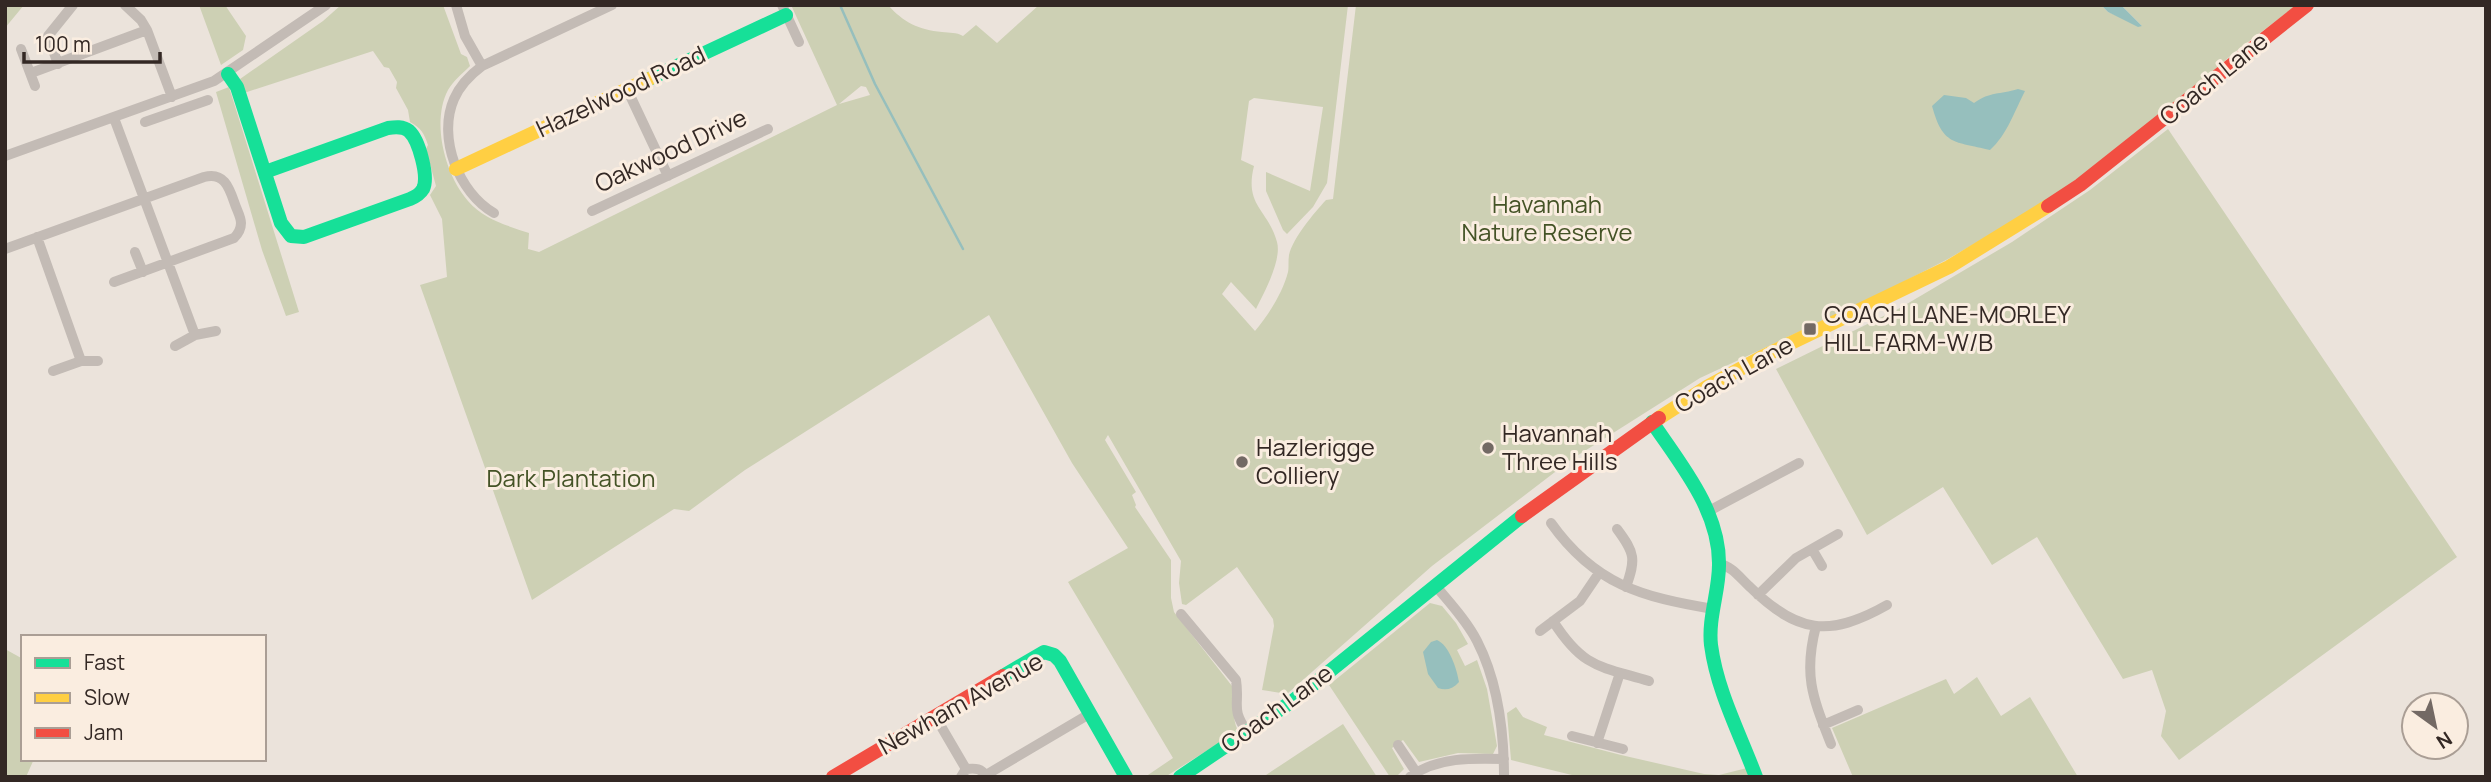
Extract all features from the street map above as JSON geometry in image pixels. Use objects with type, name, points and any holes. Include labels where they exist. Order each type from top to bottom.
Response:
[{"type":"street","points":[[58,64],[48,36],[73,5]]},
{"type":"street","points":[[125,5],[141,20],[147,30],[172,97]]},
{"type":"street","points":[[5,156],[194,89],[228,74],[326,5]]},
{"type":"street","points":[[456,5],[465,36],[482,66]]},
{"type":"street","points":[[494,213],[476,199],[456,169],[450,134],[453,102],[463,84],[482,66],[612,5]]},
{"type":"street","name":"Coach Lane","points":[[1188,775],[1294,700],[1511,524],[1652,422],[1730,374],[1949,267],[2004,235],[2080,185],[2307,5]]},
{"type":"street","points":[[784,10],[799,42]]},
{"type":"street","name":"Hazelwood Road","points":[[456,169],[627,89],[784,10]]},
{"type":"street","points":[[31,73],[147,30]]},
{"type":"street","points":[[22,49],[35,86]]},
{"type":"street","points":[[228,74],[237,87],[282,226],[288,234],[307,236],[414,197],[422,190],[425,180],[415,138],[410,131],[398,127],[388,128],[265,172]]},
{"type":"street","points":[[149,105],[149,120],[203,101],[194,89]]},
{"type":"street","points":[[627,89],[668,176]]},
{"type":"street","points":[[114,118],[195,335]]},
{"type":"street","name":"Oakwood Drive","points":[[592,211],[768,129]]},
{"type":"street","points":[[5,249],[209,175],[221,178],[230,188],[241,222],[236,236],[228,242],[114,282]]},
{"type":"street","points":[[37,236],[81,361]]},
{"type":"street","points":[[135,252],[143,272]]},
{"type":"street","points":[[175,346],[195,335],[216,331]]},
{"type":"street","points":[[53,371],[81,361],[98,361]]},
{"type":"street","points":[[1652,422],[1697,492],[1719,551],[1710,632],[1716,663],[1756,777]]},
{"type":"street","points":[[1707,513],[1799,463]]},
{"type":"street","points":[[1551,523],[1575,553],[1599,573],[1656,598],[1713,609]]},
{"type":"street","points":[[1617,529],[1632,548],[1632,564],[1626,587]]},
{"type":"street","points":[[1758,595],[1796,558],[1838,534]]},
{"type":"street","points":[[1812,549],[1822,566]]},
{"type":"street","points":[[1719,564],[1731,568],[1758,595],[1783,615],[1798,622],[1816,626],[1845,624],[1868,616],[1887,605]]},
{"type":"street","points":[[1540,631],[1580,601],[1599,573]]},
{"type":"street","points":[[1434,585],[1476,638],[1488,666],[1497,695],[1504,777]]},
{"type":"street","points":[[1181,614],[1236,680],[1238,690],[1235,708],[1248,733]]},
{"type":"street","points":[[1553,621],[1567,643],[1581,657],[1597,666],[1649,681]]},
{"type":"street","points":[[1816,626],[1808,672],[1831,744]]},
{"type":"street","name":"Newham Avenue","points":[[833,777],[1044,652],[1054,655],[1060,661],[1090,713]]},
{"type":"street","points":[[1597,743],[1619,673]]},
{"type":"street","points":[[1823,725],[1858,710]]},
{"type":"street","points":[[935,716],[964,773],[975,768],[986,776],[1090,713],[1126,777]]},
{"type":"street","points":[[1572,736],[1623,749]]},
{"type":"street","points":[[1398,745],[1413,775],[1444,762],[1504,759]]},
{"type":"green space","points":[[5,5],[24,5],[5,28]]},
{"type":"green space","points":[[199,5],[225,5],[246,36],[243,50],[221,65]]},
{"type":"green space","points":[[341,5],[443,5],[461,54],[467,57],[470,66],[455,80],[443,103],[441,132],[447,163],[460,190],[474,207],[496,221],[529,233],[528,249],[539,252],[837,105],[791,5],[888,5],[919,27],[963,36],[976,25],[997,43],[1039,5],[1348,5],[1327,183],[1313,207],[1287,234],[1266,191],[1266,172],[1310,191],[1323,107],[1254,98],[1249,101],[1241,160],[1254,166],[1252,190],[1258,207],[1273,231],[1277,242],[1277,258],[1256,309],[1231,282],[1222,294],[1255,331],[1283,288],[1289,255],[1295,241],[1326,200],[1333,199],[1356,5],[2101,5],[2108,12],[2142,26],[2121,5],[2297,5],[2235,52],[2099,164],[2036,208],[1948,259],[1882,293],[1700,378],[1572,459],[1432,566],[1287,694],[1262,690],[1273,619],[1237,567],[1186,605],[1182,604],[1179,583],[1181,561],[1108,435],[1105,440],[1136,492],[1132,495],[1135,507],[1171,560],[1171,598],[1174,612],[1232,686],[1238,731],[1165,777],[1145,777],[1173,758],[1068,582],[1128,548],[1072,463],[989,315],[745,470],[689,511],[674,509],[532,600],[420,285],[447,277],[442,219],[430,195],[436,186],[426,149],[428,145],[422,131],[410,122],[408,110],[396,88],[397,82],[389,68],[384,67],[373,51],[244,93],[240,79],[323,21]],"holes":[[[861,86],[866,87],[870,95],[839,104]]]},
{"type":"green space","points":[[229,87],[299,312],[286,316],[262,250],[216,92]]},
{"type":"green space","points":[[2168,129],[2457,557],[2179,760],[2161,736],[2166,711],[2152,670],[2123,679],[2037,537],[1992,565],[1943,487],[1867,535],[1776,369],[1900,308],[2012,242],[2090,190]]},
{"type":"green space","points":[[1430,603],[1442,606],[1468,644],[1457,650],[1465,666],[1477,660],[1487,689],[1497,746],[1493,754],[1458,753],[1419,762],[1403,740],[1392,748],[1404,769],[1396,777],[1390,777],[1329,685]]},
{"type":"green space","points":[[5,649],[21,658],[21,761],[33,761],[26,777],[5,777]]},
{"type":"green space","points":[[1977,677],[2001,716],[2030,697],[2078,777],[1853,777],[1832,728],[1946,679],[1954,694]]},
{"type":"green space","points":[[1516,707],[1523,717],[1547,727],[1544,735],[1704,774],[1719,775],[1747,768],[1748,777],[1580,777],[1511,760],[1507,713]]},
{"type":"green space","points":[[1343,724],[1377,777],[1263,777]]},
{"type":"water","points":[[2101,5],[2121,5],[2142,26],[2138,27],[2108,12]]},
{"type":"water","points":[[2018,89],[2025,91],[2006,130],[1990,150],[1952,140],[1941,128],[1932,106],[1944,95],[1966,98],[1974,103],[1990,95]]},
{"type":"water","points":[[1437,640],[1449,652],[1458,677],[1459,682],[1449,689],[1438,688],[1428,674],[1423,652],[1431,642]]},
{"type":"waterway","points":[[840,5],[875,84],[963,249]]},
{"type":"traffic: fast","points":[[649,79],[786,15]]},
{"type":"traffic: fast","points":[[228,74],[237,87],[281,223],[291,236],[304,237],[410,199],[423,189],[425,183],[424,168],[416,142],[409,131],[399,127],[388,128],[265,172]]},
{"type":"traffic: fast","points":[[1652,422],[1697,489],[1713,526],[1719,565],[1711,645],[1724,696],[1756,777]]},
{"type":"traffic: fast","points":[[1180,777],[1294,700],[1522,516]]},
{"type":"traffic: fast","points":[[1003,676],[1044,652],[1054,655],[1060,661],[1126,777]]},
{"type":"traffic: slow","points":[[456,169],[649,79]]},
{"type":"traffic: slow","points":[[1659,418],[1707,387],[1764,356],[1949,267],[2048,206]]},
{"type":"traffic: jam","points":[[2048,206],[2080,185],[2307,5]]},
{"type":"traffic: jam","points":[[1522,516],[1659,418]]},
{"type":"traffic: jam","points":[[833,777],[1003,676]]},
{"type":"place","name":"COACH LANE-MORLEY HILL FARM-W/B","points":[[1810,329]]},
{"type":"place","name":"Havannah Three Hills","points":[[1488,448]]},
{"type":"place","name":"Hazlerigge Colliery","points":[[1242,462]]},
{"type":"park label","name":"Havannah Nature Reserve","points":[[1547,219]]},
{"type":"park label","name":"Dark Plantation","points":[[571,479]]}]
